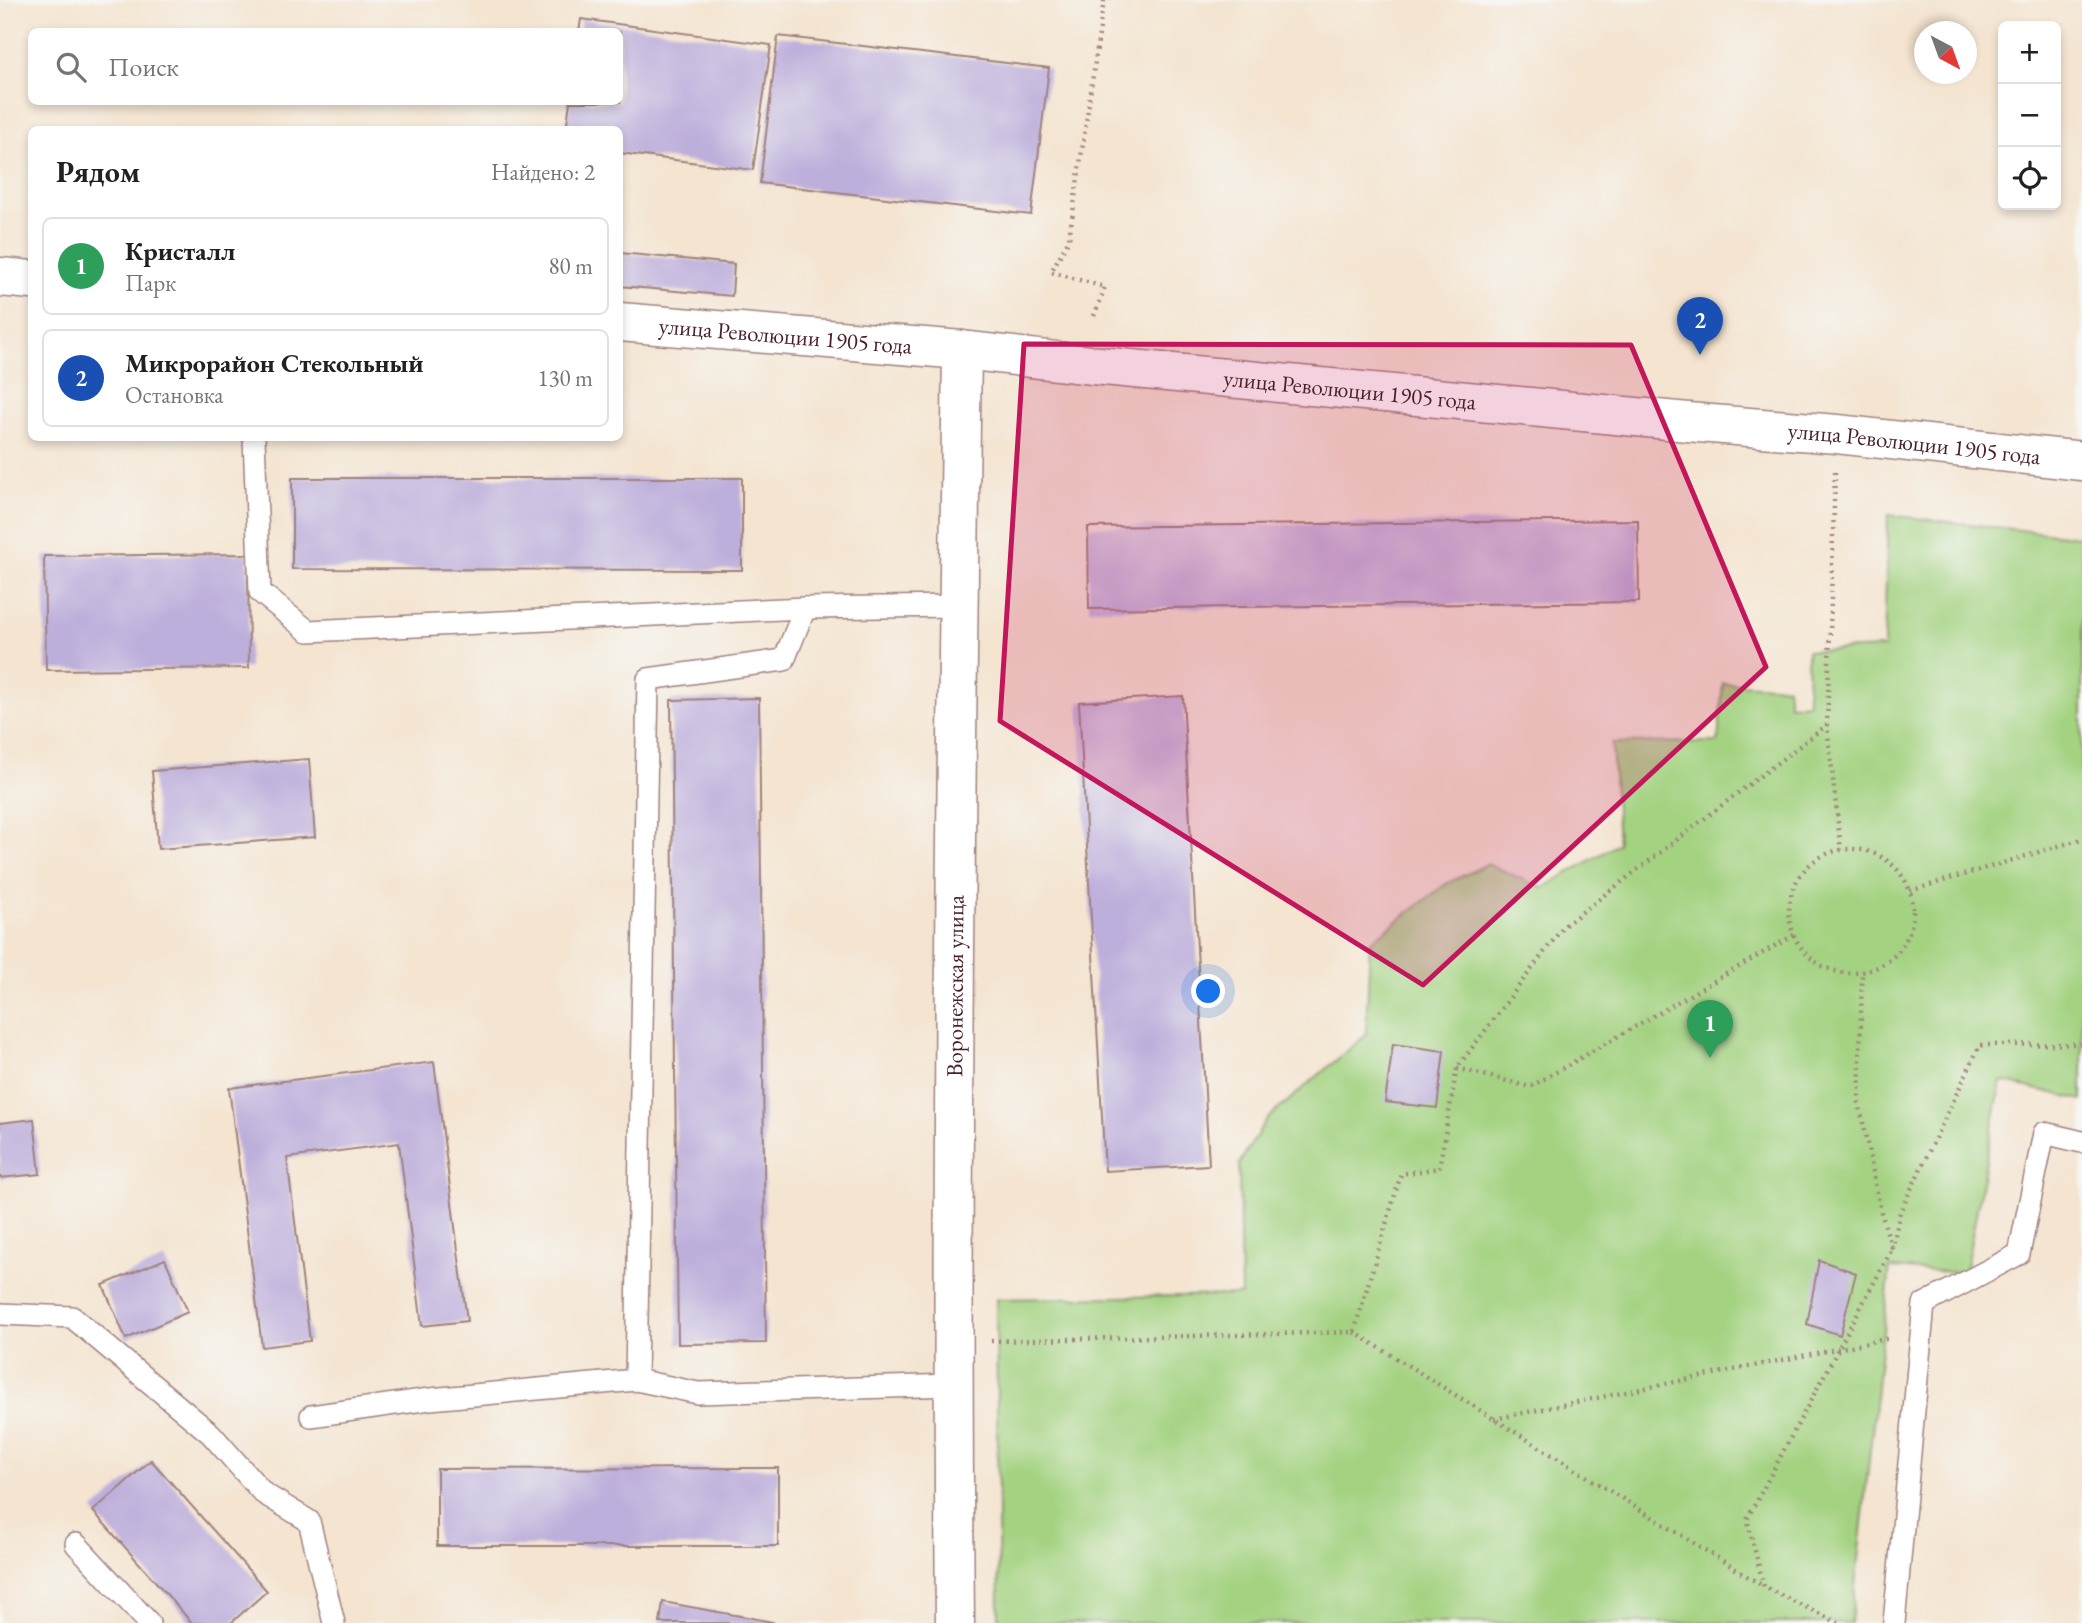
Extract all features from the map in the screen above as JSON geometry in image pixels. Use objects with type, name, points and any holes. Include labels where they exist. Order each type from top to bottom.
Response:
[{"type":"main road","points":[[0,277],[28,280]]},
{"type":"main road","name":"улица Революции 1905 года","points":[[623,322],[961,350],[1657,419],[1837,434],[2082,461]]},
{"type":"main road","name":"Воронежская улица","points":[[955,1623],[953,1342],[961,350]]},
{"type":"lane","points":[[254,441],[260,592],[308,631],[805,608],[958,606]]},
{"type":"lane","points":[[636,1380],[648,679],[784,660],[805,608]]},
{"type":"lane","points":[[1894,1623],[1924,1304],[2019,1254],[2044,1133],[2082,1142]]},
{"type":"lane","points":[[0,1314],[72,1317],[211,1434],[263,1493],[309,1521],[334,1623]]},
{"type":"lane","points":[[311,1416],[430,1399],[636,1380],[698,1393],[953,1385]]},
{"type":"lane","points":[[76,1544],[149,1623]]},
{"type":"path","points":[[1094,316],[1105,288],[1051,272],[1069,239],[1104,0]]},
{"type":"path","points":[[1835,471],[1827,725],[1841,850]]},
{"type":"path","points":[[1354,1332],[1401,1174],[1439,1168],[1457,1068],[1564,926],[1827,725]]},
{"type":"path","points":[[1910,891],[2082,839]]},
{"type":"path","points":[[1841,850],[1863,850],[1883,858],[1900,872],[1910,891],[1913,913],[1909,935],[1896,954],[1879,967],[1854,974],[1829,970],[1808,956],[1794,935],[1789,913],[1792,891],[1803,872],[1820,858],[1841,850]]},
{"type":"path","points":[[1457,1068],[1530,1087],[1794,935]]},
{"type":"path","points":[[1862,971],[1859,1103],[1881,1212],[1892,1249]]},
{"type":"path","points":[[1764,1587],[1747,1519],[1892,1249],[1900,1212],[1980,1045],[2082,1044]]},
{"type":"path","points":[[953,1342],[1354,1332],[1764,1587],[1839,1623]]},
{"type":"path","points":[[1494,1419],[1922,1333]]},
{"type":"highlighted area","points":[[1024,344],[1631,345],[1766,667],[1423,985],[1000,721]]},
{"type":"green space","points":[[1888,515],[2082,537],[2082,1100],[2001,1081],[1965,1273],[1890,1268],[1851,1623],[999,1623],[996,1299],[1241,1295],[1239,1164],[1267,1119],[1366,1035],[1370,942],[1446,884],[1487,864],[1543,888],[1618,844],[1612,743],[1718,742],[1723,683],[1787,687],[1789,705],[1808,703],[1807,651],[1884,648]]},
{"type":"building","points":[[581,19],[771,45],[753,170],[623,153],[623,126],[567,126],[570,105],[623,105],[623,28],[580,28]]},
{"type":"building","points":[[778,36],[1049,68],[1031,215],[760,183]]},
{"type":"building","points":[[623,253],[734,264],[732,296],[623,286]]},
{"type":"building","points":[[292,478],[742,478],[742,570],[292,569]]},
{"type":"building","points":[[1638,520],[1639,602],[1089,609],[1088,527]]},
{"type":"building","points":[[248,554],[249,668],[46,670],[44,556]]},
{"type":"building","points":[[1183,696],[1209,1165],[1105,1171],[1079,702]]},
{"type":"building","points":[[759,698],[766,1343],[678,1344],[671,700]]},
{"type":"building","points":[[309,759],[315,837],[158,849],[152,771]]},
{"type":"building","points":[[1393,1044],[1444,1051],[1437,1108],[1385,1102]]},
{"type":"building","points":[[434,1062],[467,1321],[422,1326],[399,1143],[287,1158],[310,1341],[262,1347],[229,1088]]},
{"type":"building","points":[[34,1119],[40,1174],[0,1178],[0,1123]]},
{"type":"building","points":[[165,1259],[188,1312],[126,1339],[103,1285]]},
{"type":"building","points":[[1819,1260],[1856,1273],[1840,1335],[1807,1324]]},
{"type":"building","points":[[151,1460],[267,1591],[231,1623],[192,1623],[93,1511]]},
{"type":"building","points":[[778,1468],[778,1546],[437,1546],[437,1469]]},
{"type":"building","points":[[663,1602],[773,1622],[773,1623],[660,1623]]},
{"type":"place","name":"Микрорайон Стекольный","points":[[1700,355]]},
{"type":"place","name":"Кристалл","points":[[1710,1058]]}]
